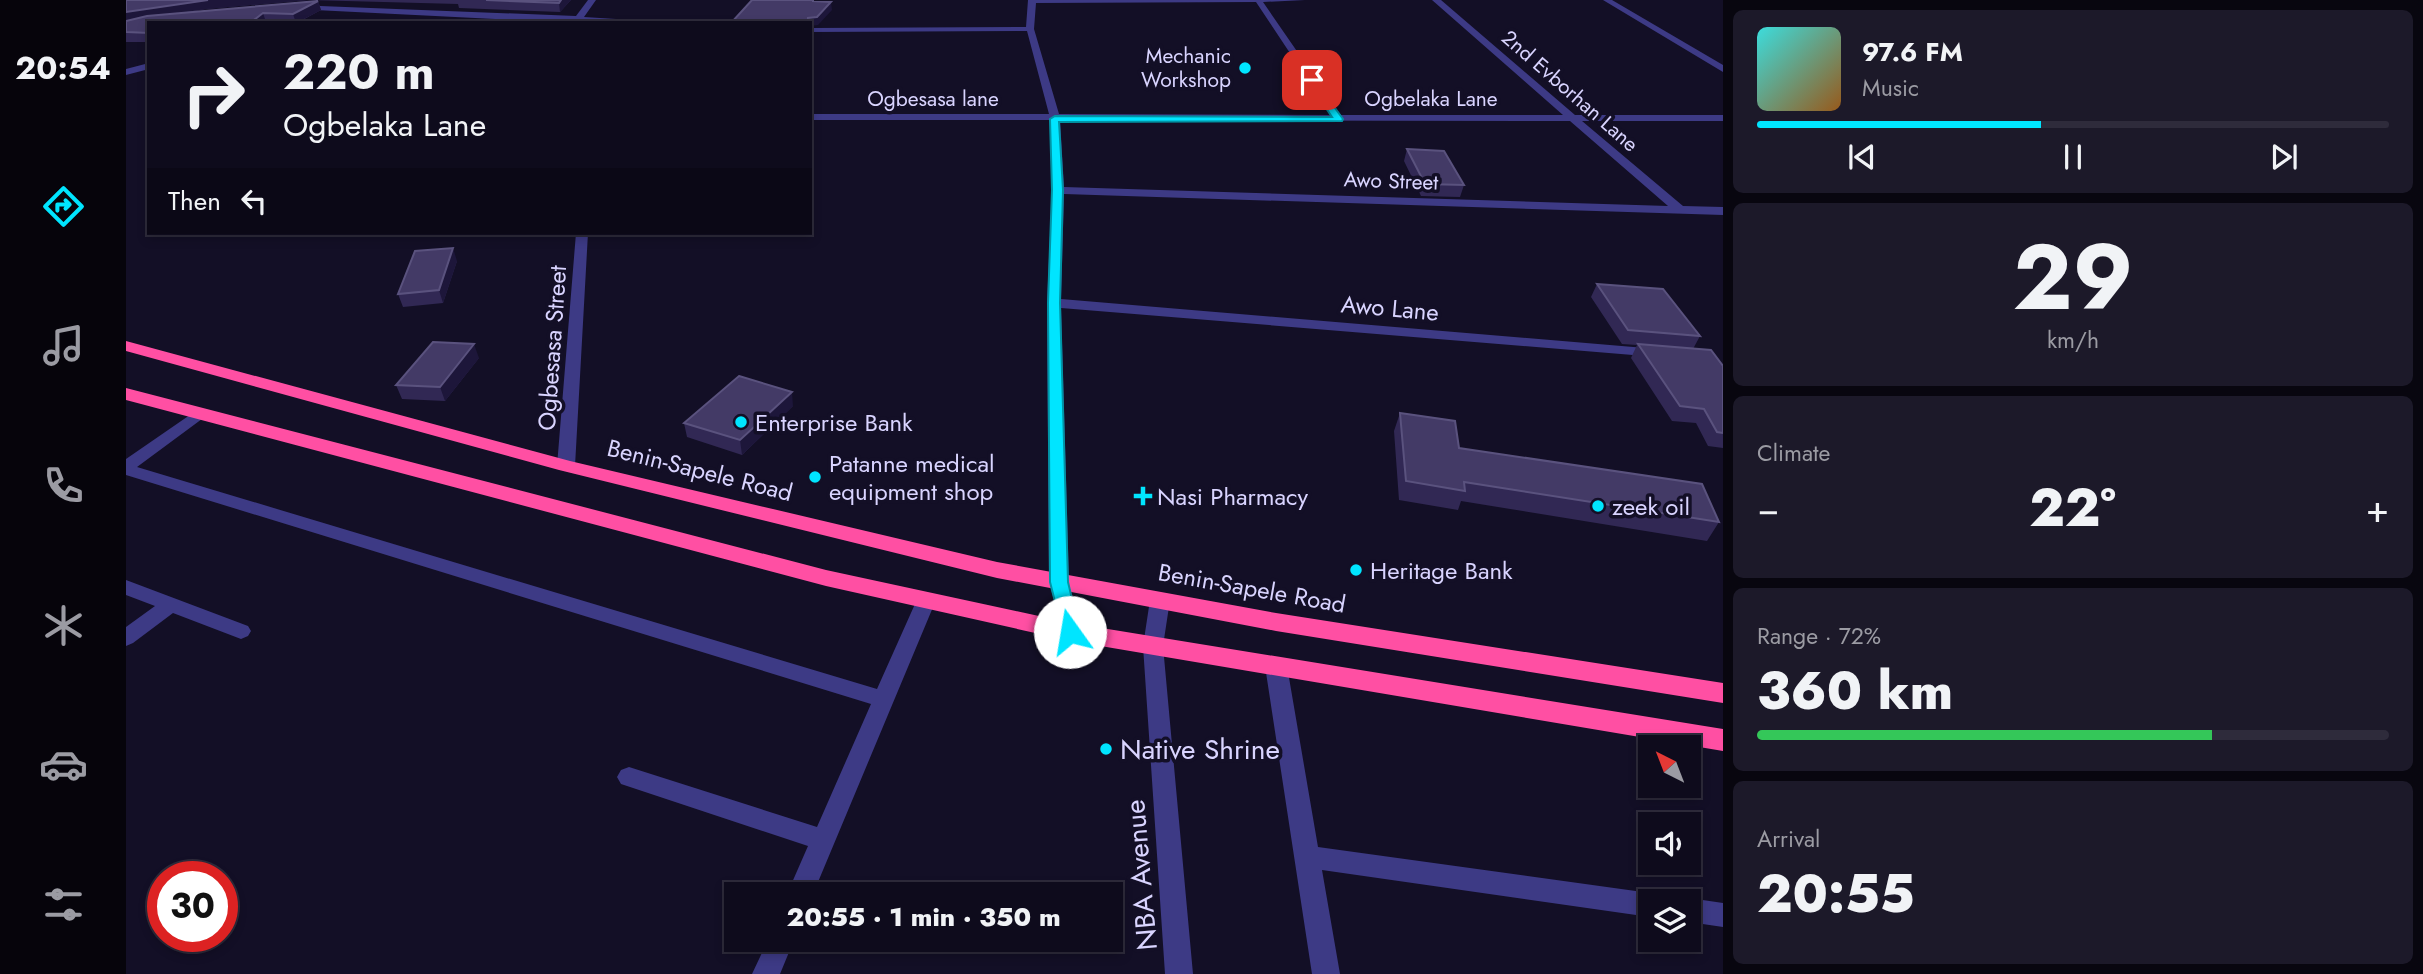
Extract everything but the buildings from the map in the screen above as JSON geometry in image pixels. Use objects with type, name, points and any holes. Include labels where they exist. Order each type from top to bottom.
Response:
[{"type":"highway","name":"Benin-Sapele Road","points":[[126,346],[566,466],[970,564],[1290,624],[1723,693]]},
{"type":"highway","points":[[126,394],[826,578],[1070,632],[1723,740]]},
{"type":"street","points":[[578,20],[592,0]]},
{"type":"street","points":[[1258,0],[1339,119]]},
{"type":"street","points":[[1070,632],[1059,582],[1054,303],[1058,190],[1055,119],[1030,29],[1032,1],[1301,0]]},
{"type":"street","name":"2nd Evborhan Lane","points":[[1436,0],[1680,210]]},
{"type":"street","points":[[1606,0],[1723,69]]},
{"type":"street","points":[[283,8],[311,3],[611,21]]},
{"type":"street","points":[[812,30],[1030,29]]},
{"type":"street","points":[[126,72],[147,67]]},
{"type":"street","name":"Ogbesasa lane","points":[[812,117],[1055,119]]},
{"type":"street","name":"Ogbelaka Lane","points":[[1055,119],[1723,118]]},
{"type":"street","name":"Awo Street","points":[[1058,190],[1723,212]]},
{"type":"street","name":"Ogbesasa Street","points":[[566,466],[582,235]]},
{"type":"street","name":"Awo Lane","points":[[1054,303],[1667,354]]},
{"type":"street","points":[[126,468],[200,413]]},
{"type":"street","points":[[126,468],[883,699]]},
{"type":"street","points":[[126,587],[241,631]]},
{"type":"street","points":[[805,882],[926,600]]},
{"type":"street","name":"NBA Avenue","points":[[1160,600],[1153,646],[1179,974]]},
{"type":"street","points":[[126,638],[171,604]]},
{"type":"street","points":[[1276,666],[1326,974]]},
{"type":"street","points":[[629,776],[824,840]]},
{"type":"street","points":[[1309,858],[1638,903]]},
{"type":"street","points":[[1701,912],[1723,915]]},
{"type":"street","points":[[766,974],[776,952]]},
{"type":"place","name":"Mechanic Workshop","points":[[1245,68]]},
{"type":"place","name":"Enterprise Bank","points":[[741,422]]},
{"type":"place","name":"Patanne medical equipment shop","points":[[815,477]]},
{"type":"place","name":"Nasi Pharmacy","points":[[1143,496]]},
{"type":"place","name":"zeek oil","points":[[1598,506]]},
{"type":"place","name":"Heritage Bank","points":[[1356,570]]},
{"type":"place","name":"Native Shrine","points":[[1106,749]]},
{"type":"route","points":[[1070,632],[1059,582],[1054,303],[1058,190],[1055,119],[1339,119],[1312,80]]}]
